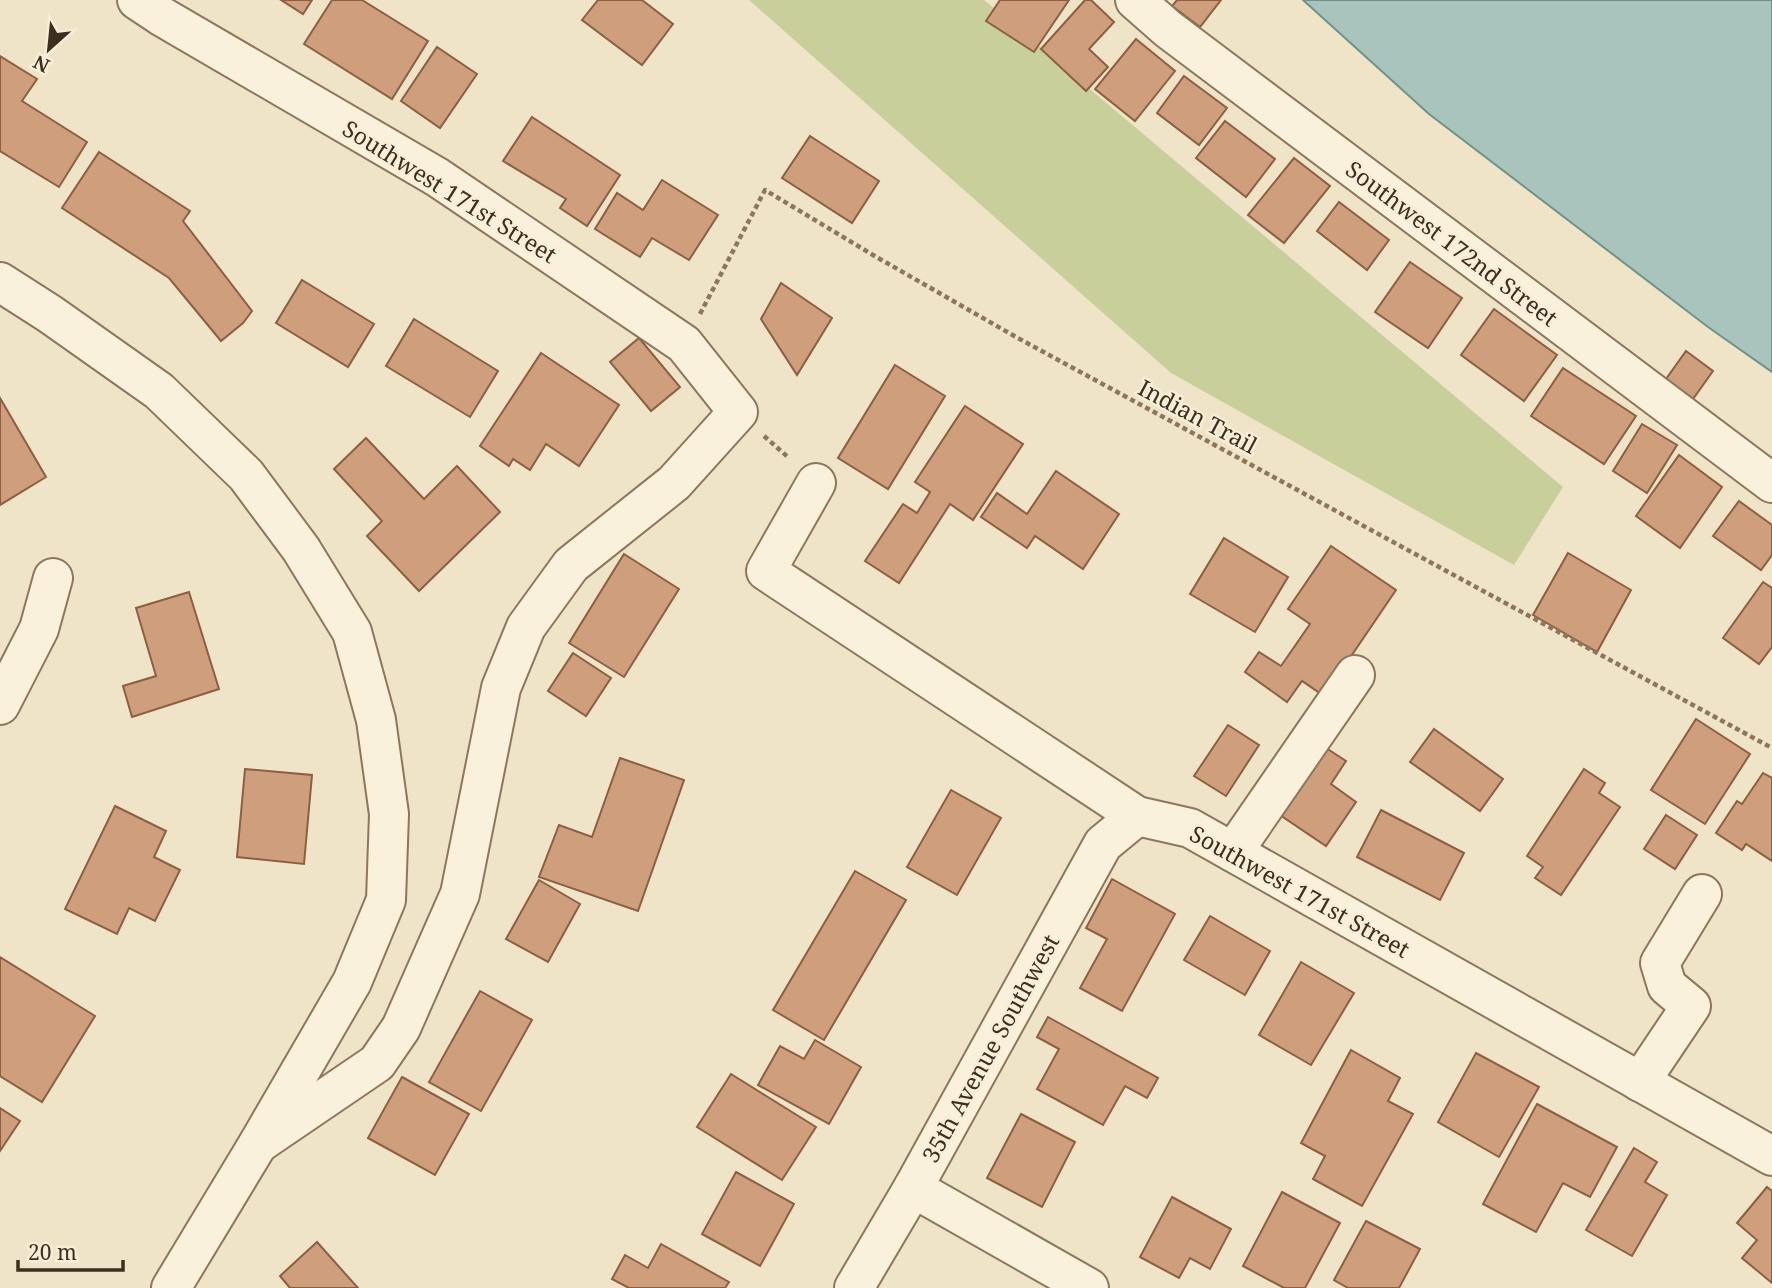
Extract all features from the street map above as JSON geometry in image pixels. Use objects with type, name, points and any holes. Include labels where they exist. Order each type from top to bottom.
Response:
[{"type":"street","name":"Southwest 171st Street","points":[[137,0],[437,177],[684,344],[738,412]]},
{"type":"street","name":"Southwest 172nd Street","points":[[1135,0],[1168,29],[1772,483]]},
{"type":"street","points":[[0,282],[159,391],[246,475],[301,550],[352,632],[376,720],[389,814],[386,900],[352,982],[171,1288]]},
{"type":"street","points":[[258,1144],[377,1063],[401,1028],[460,894],[501,688],[526,627],[571,565],[674,483],[738,412]]},
{"type":"street","name":"Southwest 171st Street","points":[[816,483],[766,570],[1136,816],[1190,828],[1772,1156]]},
{"type":"street","points":[[0,705],[39,629],[53,578]]},
{"type":"street","points":[[1233,852],[1354,675]]},
{"type":"street","name":"35th Avenue Southwest","points":[[854,1288],[913,1188],[1103,844],[1136,816]]},
{"type":"street","points":[[1640,1082],[1691,1006],[1667,986],[1660,963],[1702,894]]},
{"type":"street","points":[[913,1188],[1089,1288]]},
{"type":"path","name":"Indian Trail","points":[[684,344],[765,190],[1016,337],[1772,748]]},
{"type":"path","points":[[738,412],[816,483]]},
{"type":"green space","points":[[749,0],[984,0],[1563,487],[1514,565],[1171,373]]},
{"type":"water","points":[[1303,0],[1772,0],[1772,372],[1708,327],[1429,114]]},
{"type":"building","points":[[281,0],[312,0],[303,14]]},
{"type":"building","points":[[332,0],[362,0],[428,41],[392,99],[304,44]]},
{"type":"building","points":[[598,0],[642,0],[673,24],[642,65],[582,20]]},
{"type":"building","points":[[1000,0],[1069,0],[1034,52],[986,21]]},
{"type":"building","points":[[1085,0],[1091,0],[1114,22],[1089,49],[1108,67],[1086,91],[1041,49]]},
{"type":"building","points":[[1177,0],[1221,0],[1200,27],[1172,6]]},
{"type":"building","points":[[1136,39],[1175,71],[1135,121],[1095,89]]},
{"type":"building","points":[[437,47],[477,74],[440,128],[401,101]]},
{"type":"building","points":[[0,56],[37,79],[22,101],[87,142],[59,187],[0,151]]},
{"type":"building","points":[[1184,76],[1227,108],[1199,145],[1157,113]]},
{"type":"building","points":[[532,117],[620,175],[587,226],[560,208],[566,199],[503,161]]},
{"type":"building","points":[[1225,121],[1275,159],[1246,197],[1196,158]]},
{"type":"building","points":[[810,136],[879,181],[852,223],[782,178]]},
{"type":"building","points":[[99,152],[190,211],[183,221],[252,311],[243,323],[221,341],[169,278],[62,208]]},
{"type":"building","points":[[1294,158],[1330,186],[1284,243],[1248,215]]},
{"type":"building","points":[[662,180],[718,215],[689,260],[652,238],[640,257],[595,229],[617,193],[643,210]]},
{"type":"building","points":[[1339,202],[1389,240],[1367,270],[1317,231]]},
{"type":"building","points":[[1410,262],[1462,298],[1428,348],[1375,312]]},
{"type":"building","points":[[302,280],[374,324],[348,367],[276,323]]},
{"type":"building","points":[[781,283],[832,318],[797,375],[761,319]]},
{"type":"building","points":[[1494,309],[1557,355],[1524,401],[1461,355]]},
{"type":"building","points":[[414,319],[498,371],[470,417],[386,366]]},
{"type":"building","points":[[639,338],[680,387],[651,411],[610,362]]},
{"type":"building","points":[[1686,351],[1713,371],[1693,399],[1666,379]]},
{"type":"building","points":[[541,353],[619,405],[579,466],[546,444],[530,470],[513,459],[509,466],[480,446]]},
{"type":"building","points":[[895,365],[945,396],[888,489],[838,458]]},
{"type":"building","points":[[1563,368],[1636,416],[1604,464],[1531,416]]},
{"type":"building","points":[[0,398],[46,477],[0,505]]},
{"type":"building","points":[[965,406],[1023,444],[973,520],[950,504],[899,583],[865,561],[903,504],[917,513],[930,492],[915,482]]},
{"type":"building","points":[[1642,424],[1677,445],[1647,493],[1613,471]]},
{"type":"building","points":[[366,438],[424,499],[457,466],[500,512],[419,591],[367,536],[382,521],[334,469]]},
{"type":"building","points":[[1679,455],[1722,487],[1680,548],[1636,516]]},
{"type":"building","points":[[1056,471],[1119,514],[1083,569],[1035,536],[1027,548],[981,517],[997,493],[1027,514]]},
{"type":"building","points":[[1739,501],[1772,525],[1772,555],[1761,570],[1713,536]]},
{"type":"building","points":[[1224,538],[1288,577],[1255,632],[1190,594]]},
{"type":"building","points":[[1331,546],[1396,590],[1324,696],[1302,681],[1287,702],[1245,672],[1259,652],[1281,666],[1310,624],[1288,609]]},
{"type":"building","points":[[1568,553],[1631,590],[1597,652],[1533,615]]},
{"type":"building","points":[[624,554],[679,589],[624,677],[569,643]]},
{"type":"building","points":[[1763,582],[1772,588],[1772,647],[1759,664],[1723,638]]},
{"type":"building","points":[[189,592],[219,689],[132,717],[123,686],[156,676],[136,608]]},
{"type":"building","points":[[573,653],[611,678],[586,716],[548,691]]},
{"type":"building","points":[[1696,719],[1750,754],[1705,824],[1651,790]]},
{"type":"building","points":[[1228,725],[1259,745],[1226,796],[1194,776]]},
{"type":"building","points":[[1434,729],[1503,779],[1480,811],[1410,762]]},
{"type":"building","points":[[1320,744],[1346,761],[1331,784],[1356,802],[1326,846],[1274,811]]},
{"type":"building","points":[[620,758],[684,780],[638,911],[539,877],[559,825],[592,837]]},
{"type":"building","points":[[245,769],[312,775],[304,864],[237,857]]},
{"type":"building","points":[[1584,769],[1605,783],[1599,793],[1620,807],[1561,895],[1535,878],[1543,867],[1527,856]]},
{"type":"building","points":[[1763,773],[1772,778],[1772,861],[1746,844],[1742,850],[1716,833],[1737,801],[1742,804]]},
{"type":"building","points":[[951,790],[1001,818],[957,895],[907,867]]},
{"type":"building","points":[[115,806],[166,831],[154,857],[180,870],[155,921],[129,908],[117,934],[65,909]]},
{"type":"building","points":[[1381,810],[1464,853],[1440,900],[1357,857]]},
{"type":"building","points":[[1666,815],[1697,835],[1675,869],[1644,849]]},
{"type":"building","points":[[855,871],[906,900],[824,1040],[773,1010]]},
{"type":"building","points":[[1112,879],[1175,914],[1122,1011],[1080,988],[1107,939],[1086,928]]},
{"type":"building","points":[[539,880],[580,904],[548,962],[506,939]]},
{"type":"building","points":[[1210,916],[1270,951],[1245,995],[1184,960]]},
{"type":"building","points":[[0,957],[95,1016],[42,1102],[0,1076]]},
{"type":"building","points":[[1301,962],[1354,993],[1311,1065],[1259,1035]]},
{"type":"building","points":[[480,991],[532,1020],[481,1111],[429,1082]]},
{"type":"building","points":[[1048,1017],[1158,1078],[1147,1098],[1125,1086],[1103,1125],[1037,1089],[1059,1049],[1037,1037]]},
{"type":"building","points":[[815,1040],[861,1067],[829,1124],[758,1085],[780,1046],[804,1059]]},
{"type":"building","points":[[1351,1050],[1400,1078],[1388,1101],[1413,1114],[1362,1206],[1313,1179],[1325,1156],[1301,1143]]},
{"type":"building","points":[[1476,1053],[1539,1087],[1499,1157],[1438,1122]]},
{"type":"building","points":[[731,1074],[816,1127],[782,1180],[697,1127]]},
{"type":"building","points":[[402,1077],[469,1114],[435,1175],[368,1138]]},
{"type":"building","points":[[1537,1104],[1617,1147],[1590,1197],[1563,1183],[1536,1232],[1483,1204]]},
{"type":"building","points":[[0,1108],[20,1121],[0,1151]]},
{"type":"building","points":[[1021,1114],[1075,1142],[1042,1207],[987,1178]]},
{"type":"building","points":[[1634,1148],[1657,1162],[1645,1182],[1667,1195],[1632,1256],[1586,1230]]},
{"type":"building","points":[[736,1172],[794,1204],[760,1266],[702,1234]]},
{"type":"building","points":[[1767,1187],[1772,1191],[1772,1283],[1742,1258],[1757,1240],[1737,1223]]},
{"type":"building","points":[[1282,1192],[1340,1223],[1305,1288],[1284,1288],[1243,1266]]},
{"type":"building","points":[[1172,1197],[1231,1229],[1210,1269],[1190,1258],[1179,1278],[1140,1257]]},
{"type":"building","points":[[1366,1221],[1420,1249],[1399,1288],[1348,1288],[1334,1280]]},
{"type":"building","points":[[317,1242],[358,1288],[290,1288],[280,1276]]},
{"type":"building","points":[[661,1244],[729,1282],[725,1288],[629,1288],[612,1279],[625,1255],[648,1268]]}]
